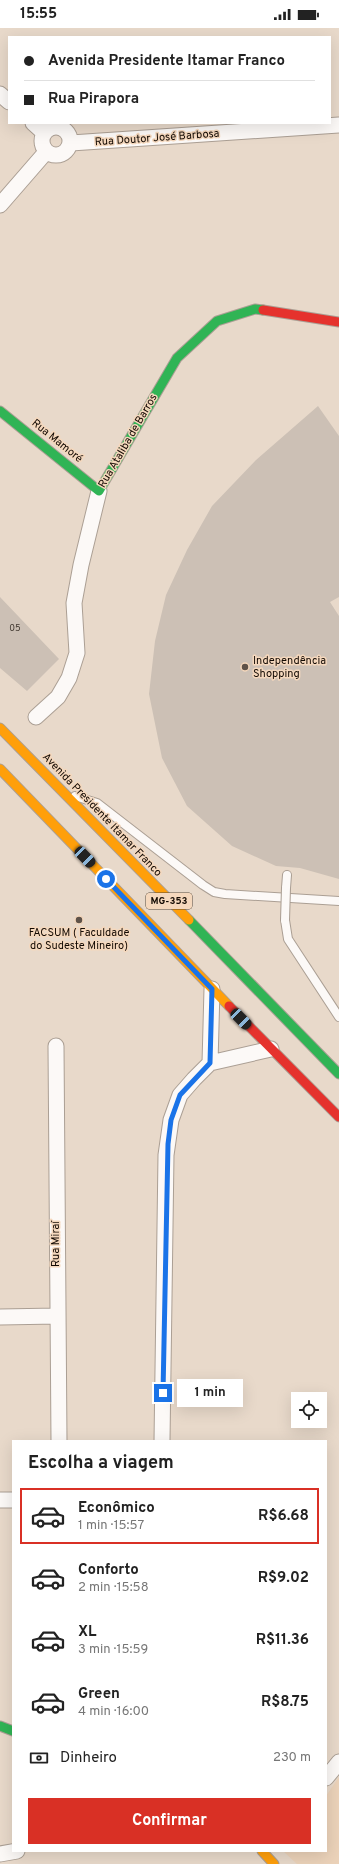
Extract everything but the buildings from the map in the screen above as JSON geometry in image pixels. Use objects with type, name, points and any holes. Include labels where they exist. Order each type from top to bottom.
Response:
[{"type":"main road","name":"Rua Ataliba de Barros","points":[[99,491],[177,358],[216,321],[255,309],[339,322]]},
{"type":"main road","name":"Rua Mamoré","points":[[0,411],[99,491]]},
{"type":"main road","name":"Avenida Presidente Itamar Franco","points":[[0,728],[339,1074]]},
{"type":"main road","name":"MG-353","points":[[0,769],[212,989],[339,1117]]},
{"type":"main road","points":[[0,1726],[12,1731]]},
{"type":"main road","points":[[263,1852],[274,1864]]},
{"type":"street","points":[[0,94],[8,101]]},
{"type":"street","points":[[34,124],[44,134]]},
{"type":"street","name":"Rua Doutor José Barbosa","points":[[71,143],[339,125]]},
{"type":"street","points":[[52,128],[61,128],[68,134],[71,143],[64,154],[54,156],[46,152],[42,143],[44,134],[52,128]]},
{"type":"street","points":[[0,205],[46,152]]},
{"type":"street","name":"Rua Ataliba de Barros","points":[[36,717],[58,697],[69,678],[77,653],[74,602],[81,565],[99,491]]},
{"type":"street","points":[[210,1063],[212,989]]},
{"type":"street","name":"Rua Miraí","points":[[56,1046],[59,1440]]},
{"type":"street","points":[[162,1440],[166,1155],[171,1120],[180,1095],[210,1063],[271,1049]]},
{"type":"street","points":[[0,1317],[57,1316]]},
{"type":"street","points":[[0,1500],[12,1500]]},
{"type":"street","points":[[327,1777],[339,1762]]},
{"type":"street","points":[[0,1854],[12,1852]]},
{"type":"lane","points":[[63,792],[97,803],[214,892],[225,894],[339,901]]},
{"type":"lane","points":[[287,875],[285,920],[288,939],[339,1017]]},
{"type":"shaded area","points":[[339,1777],[339,1864],[297,1864],[284,1852],[327,1852],[327,1795]]},
{"type":"traffic: fast","points":[[0,411],[99,491],[177,358],[217,321],[255,309],[263,310]]},
{"type":"traffic: fast","points":[[189,920],[339,1074]]},
{"type":"traffic: fast","points":[[0,1726],[12,1731]]},
{"type":"traffic: slow","points":[[0,728],[189,920]]},
{"type":"traffic: slow","points":[[0,769],[229,1006]]},
{"type":"traffic: slow","points":[[263,1852],[274,1864]]},
{"type":"traffic: jam","points":[[263,310],[339,322]]},
{"type":"traffic: jam","points":[[229,1006],[339,1117]]},
{"type":"place","name":"Independência Shopping","points":[[245,667]]},
{"type":"place","name":"FACSUM ( Faculdade do Sudeste Mineiro)","points":[[79,920]]},
{"type":"route","points":[[106,879],[212,989],[210,1063],[194,1078],[180,1095],[171,1120],[166,1155],[163,1393]]}]
